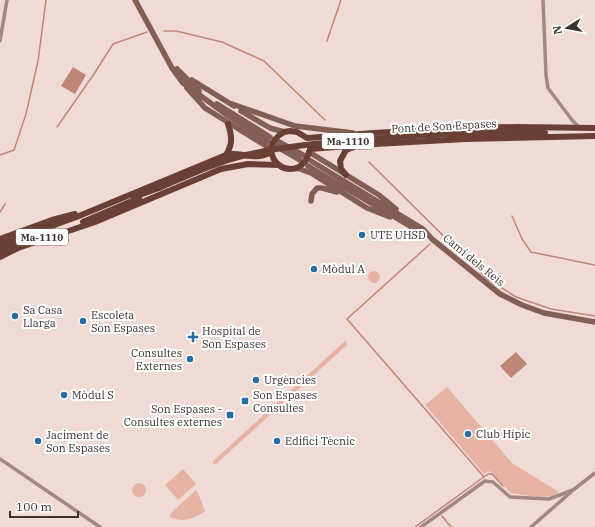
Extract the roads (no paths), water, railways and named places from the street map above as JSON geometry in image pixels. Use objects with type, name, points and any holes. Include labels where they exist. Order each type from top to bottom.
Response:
[{"type":"main road","points":[[226,155],[232,142],[228,124]]},
{"type":"main road","name":"Ma-1110","points":[[304,137],[468,128],[517,127],[595,129]]},
{"type":"main road","name":"Ma-1110","points":[[545,133],[595,129]]},
{"type":"main road","name":"Ma-1110","points":[[0,251],[146,199],[221,169],[248,164],[278,165],[288,169],[297,168],[307,159],[306,154],[308,144],[304,137],[297,132],[284,132]]},
{"type":"main road","points":[[278,165],[275,161],[274,141],[284,132]]},
{"type":"main road","name":"Ma-1110","points":[[545,133],[595,135]]},
{"type":"main road","name":"Pont de Son Espases","points":[[158,188],[245,155],[278,148],[410,136],[545,133]]},
{"type":"main road","name":"Ma-1110","points":[[306,154],[375,144],[465,139],[595,135]]},
{"type":"main road","points":[[346,175],[340,161],[346,150],[353,147],[375,144]]},
{"type":"main road","name":"Ma-1110","points":[[0,245],[79,216],[226,155],[236,153],[260,156],[274,147]]},
{"type":"main road","name":"Ma-1110","points":[[79,216],[103,209],[158,188]]},
{"type":"main road","name":"Ma-1110","points":[[83,222],[158,188]]},
{"type":"main road","points":[[0,257],[18,248],[95,222],[146,199]]},
{"type":"main road","points":[[0,239],[52,220],[100,207]]},
{"type":"street","points":[[0,41],[7,0]]},
{"type":"street","points":[[135,0],[172,68],[194,97],[205,108],[228,124],[274,147],[306,154],[346,175],[379,195],[401,213],[402,218],[390,217],[367,208],[311,173],[297,168]]},
{"type":"street","points":[[543,0],[546,75],[548,88],[572,120],[581,128]]},
{"type":"street","points":[[168,60],[201,93],[269,139],[227,115],[183,83]]},
{"type":"street","points":[[181,73],[216,96],[264,124],[284,132]]},
{"type":"street","points":[[232,104],[295,126],[359,134]]},
{"type":"street","name":"Camí dels Reis","points":[[310,163],[423,229],[432,239],[500,294],[522,305],[544,312],[595,322]]},
{"type":"street","points":[[311,201],[312,194],[317,188],[332,190],[345,195]]},
{"type":"street","points":[[0,458],[100,527]]},
{"type":"street","points":[[531,527],[595,473]]},
{"type":"street","points":[[421,527],[485,481],[493,482],[510,497],[549,499],[573,490]]},
{"type":"waterway","points":[[0,155],[14,150],[26,114],[38,61],[46,0]]},
{"type":"waterway","points":[[327,41],[341,0]]},
{"type":"waterway","points":[[164,31],[176,31],[222,42],[264,61],[325,120]]},
{"type":"waterway","points":[[57,127],[113,44],[147,32]]},
{"type":"waterway","points":[[369,162],[486,278],[516,297],[551,309],[595,316]]},
{"type":"waterway","points":[[0,212],[5,204]]},
{"type":"waterway","points":[[512,216],[522,239],[531,252],[595,265]]},
{"type":"waterway","points":[[430,244],[347,319],[484,477]]},
{"type":"waterway","points":[[415,527],[488,474],[492,474],[503,486]]},
{"type":"waterway","points":[[442,516],[451,527]]},
{"type":"place","name":"UTE UHSD","points":[[362,235]]},
{"type":"place","name":"Mòdul A","points":[[314,269]]},
{"type":"place","name":"Sa Casa Llarga","points":[[15,316]]},
{"type":"place","name":"Escoleta Son Espases","points":[[83,321]]},
{"type":"place","name":"Hospital de Son Espases","points":[[193,337]]},
{"type":"place","name":"Consultes Externes","points":[[190,359]]},
{"type":"place","name":"Urgències","points":[[256,380]]},
{"type":"place","name":"Mòdul S","points":[[64,395]]},
{"type":"place","name":"Son Espases Consultes","points":[[245,401]]},
{"type":"place","name":"Son Espases - Consultes externes","points":[[230,415]]},
{"type":"place","name":"Club Hípic","points":[[468,434]]},
{"type":"place","name":"Jaciment de Son Espases","points":[[38,441]]},
{"type":"place","name":"Edifici Tècnic","points":[[277,441]]}]
